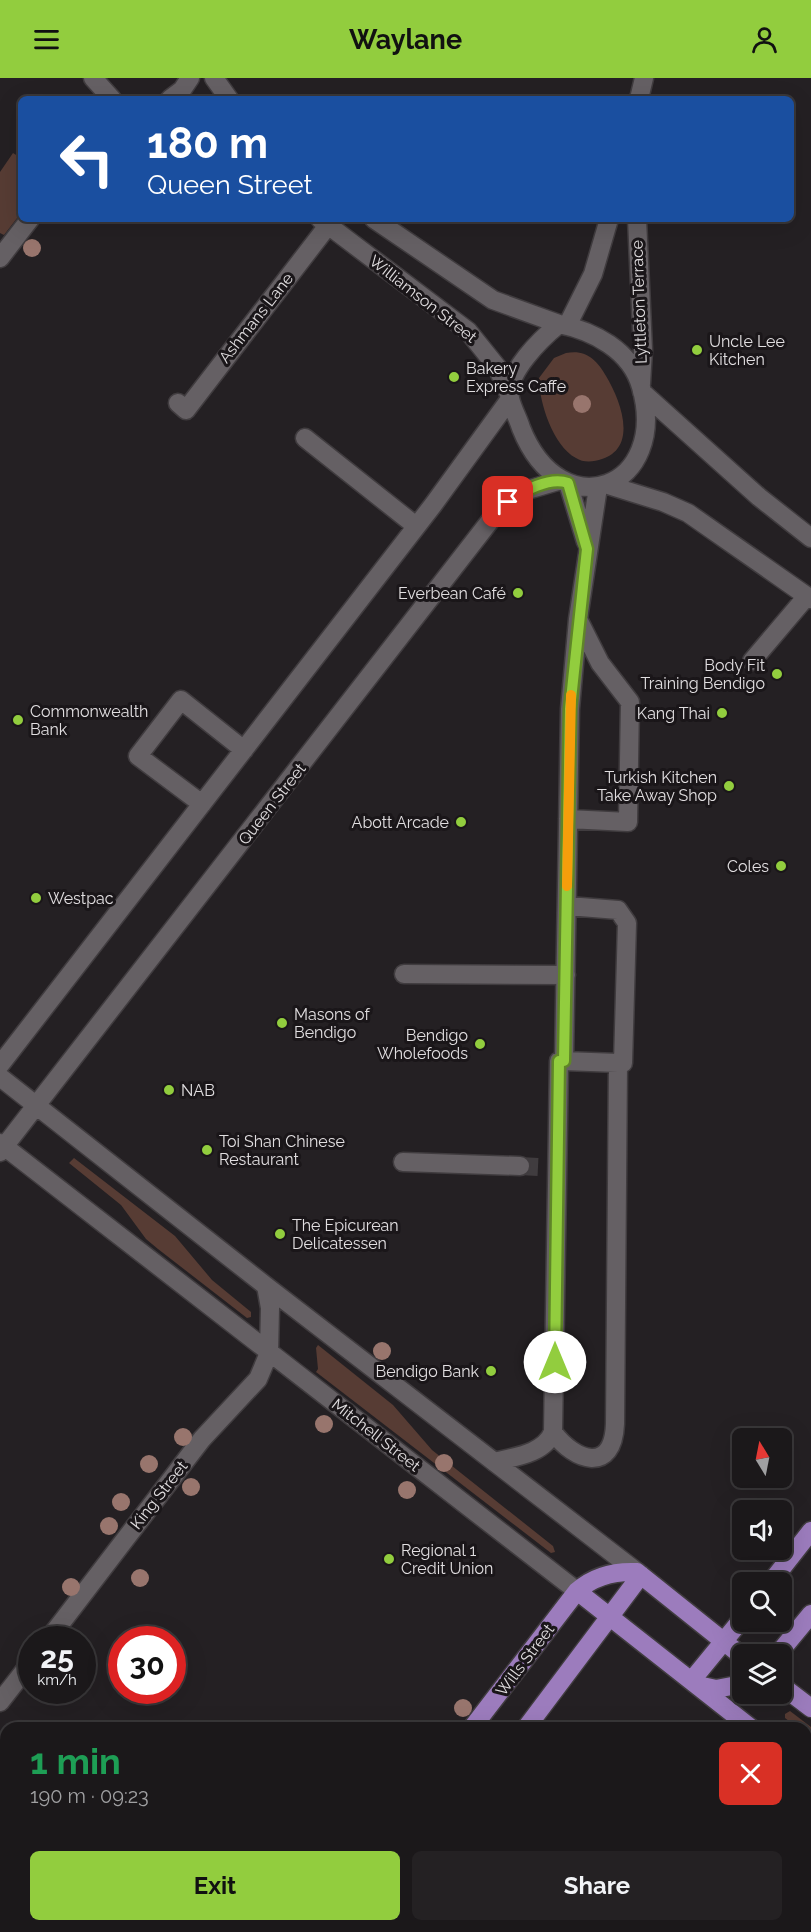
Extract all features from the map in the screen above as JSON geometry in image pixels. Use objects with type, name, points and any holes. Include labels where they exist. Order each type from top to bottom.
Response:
[{"type":"main road","points":[[779,1572],[811,1531]]},
{"type":"main road","points":[[577,1591],[591,1580],[608,1574],[639,1573],[732,1648]]},
{"type":"main road","points":[[531,1722],[611,1616],[639,1573]]},
{"type":"main road","name":"Mitchell Street","points":[[577,1591],[744,1722]]},
{"type":"main road","name":"Wills Street","points":[[477,1722],[577,1591]]},
{"type":"main road","points":[[786,1644],[811,1614]]},
{"type":"main road","points":[[732,1631],[695,1683],[716,1689],[732,1686]]},
{"type":"main road","points":[[792,1694],[811,1708]]},
{"type":"street","points":[[93,78],[109,96]]},
{"type":"street","points":[[174,96],[182,90],[190,78]]},
{"type":"street","points":[[214,78],[227,96]]},
{"type":"street","points":[[640,96],[644,78]]},
{"type":"street","points":[[0,258],[28,222]]},
{"type":"street","name":"Ashmans Lane","points":[[178,403],[186,410],[326,222]]},
{"type":"street","name":"Williamson Street","points":[[328,222],[468,331],[497,367],[510,397]]},
{"type":"street","name":"Williamson Street","points":[[378,222],[493,300],[563,325]]},
{"type":"street","name":"Lyttleton Terrace","points":[[563,325],[593,274],[608,222]]},
{"type":"street","name":"Lyttleton Terrace","points":[[637,222],[643,350],[641,388]]},
{"type":"street","points":[[0,1065],[416,526],[510,397],[514,377],[528,354],[563,325],[597,336],[608,343],[626,361],[641,388],[759,497],[811,538]]},
{"type":"street","points":[[564,1061],[570,709],[578,619],[587,549],[603,486],[633,464],[642,446],[647,421],[641,388]]},
{"type":"street","points":[[510,397],[535,458],[564,482],[587,549]]},
{"type":"street","points":[[305,438],[416,526]]},
{"type":"street","points":[[564,482],[603,486],[663,502],[688,513],[809,598],[752,660]]},
{"type":"street","name":"Queen Street","points":[[1,1147],[500,508],[524,491],[564,482]]},
{"type":"street","points":[[568,819],[628,822],[630,702],[600,663],[578,619]]},
{"type":"street","points":[[202,804],[138,756],[172,711],[181,700],[244,750]]},
{"type":"street","points":[[567,906],[618,910],[627,923],[623,1063],[559,1061],[548,1167],[554,1432],[569,1450],[587,1459],[603,1455],[614,1437],[618,1063]]},
{"type":"street","points":[[404,974],[566,975]]},
{"type":"street","points":[[0,1077],[266,1286],[639,1573]]},
{"type":"street","name":"Mitchell Street","points":[[1,1147],[577,1591]]},
{"type":"street","points":[[403,1162],[520,1166]]},
{"type":"street","points":[[266,1286],[270,1308],[270,1353]]},
{"type":"street","name":"King Street","points":[[59,1626],[202,1438],[258,1379],[270,1353]]},
{"type":"street","points":[[494,1462],[540,1448],[554,1432]]},
{"type":"street","points":[[0,1701],[18,1678]]},
{"type":"shaded area","points":[[13,153],[18,156],[18,217],[4,235],[0,233],[0,172]]},
{"type":"shaded area","points":[[566,353],[585,354],[595,361],[603,370],[621,409],[623,434],[620,444],[613,453],[599,460],[582,461],[568,452],[554,434],[545,411],[539,378],[554,358]]},
{"type":"shaded area","points":[[74,1158],[175,1236],[212,1280],[251,1312],[251,1317],[247,1318],[146,1239],[121,1205],[69,1163]]},
{"type":"shaded area","points":[[318,1345],[393,1405],[432,1450],[553,1546],[555,1552],[551,1553],[316,1372]]},
{"type":"shaded area","points":[[790,1711],[804,1722],[790,1722],[785,1718],[785,1714]]},
{"type":"tunnel","points":[[520,1166],[540,1167]]},
{"type":"slow traffic","points":[[567,886],[571,695]]},
{"type":"place","name":"Uncle Lee Kitchen","points":[[697,350]]},
{"type":"place","name":"Bakery Express Caffe","points":[[454,377]]},
{"type":"place","name":"Everbean Café","points":[[518,593]]},
{"type":"place","name":"Body Fit Training Bendigo","points":[[777,674]]},
{"type":"place","name":"Kang Thai","points":[[722,713]]},
{"type":"place","name":"Commonwealth Bank","points":[[18,720]]},
{"type":"place","name":"Turkish Kitchen Take Away Shop","points":[[729,786]]},
{"type":"place","name":"Abott Arcade","points":[[461,822]]},
{"type":"place","name":"Coles","points":[[781,866]]},
{"type":"place","name":"Westpac","points":[[36,898]]},
{"type":"place","name":"Masons of Bendigo","points":[[282,1023]]},
{"type":"place","name":"Bendigo Wholefoods","points":[[480,1044]]},
{"type":"place","name":"NAB","points":[[169,1090]]},
{"type":"place","name":"Toi Shan Chinese Restaurant","points":[[207,1150]]},
{"type":"place","name":"The Epicurean Delicatessen","points":[[280,1234]]},
{"type":"place","name":"Bendigo Bank","points":[[491,1371]]},
{"type":"place","name":"Regional 1 Credit Union","points":[[389,1559]]},
{"type":"route","points":[[508,502],[534,487],[561,480],[568,483],[587,549],[570,709],[564,1061],[559,1061],[556,1117],[555,1362]]}]
